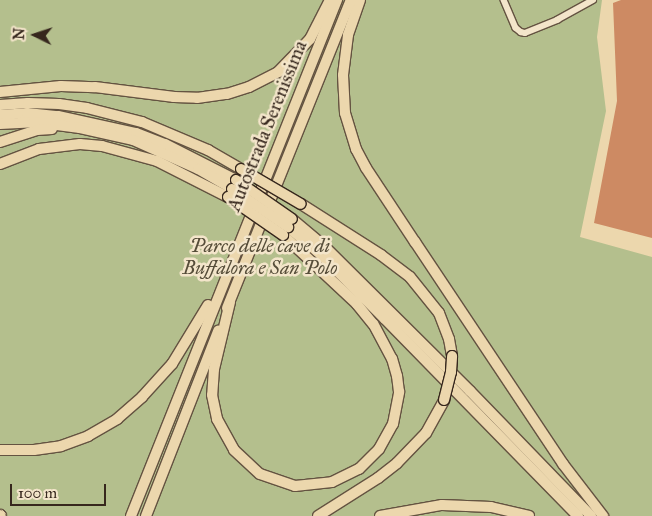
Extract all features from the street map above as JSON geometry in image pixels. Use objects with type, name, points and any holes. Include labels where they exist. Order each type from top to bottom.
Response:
[{"type":"highway","points":[[0,92],[61,86],[95,87],[190,98],[227,94],[265,80],[284,66],[310,39],[330,0]]},
{"type":"highway","name":"Autostrada Serenissima","points":[[131,516],[337,0]]},
{"type":"highway","name":"Autostrada Serenissima","points":[[146,516],[352,0]]},
{"type":"highway","points":[[360,0],[348,35],[343,75],[345,113],[356,149],[366,168],[409,234],[563,464],[603,516]]},
{"type":"highway","points":[[0,105],[28,103],[59,104],[134,120],[170,133],[241,169],[301,204],[381,255],[410,277],[439,313],[449,339],[452,356],[451,372],[444,400],[426,433],[398,463],[318,516]]},
{"type":"highway","points":[[0,115],[27,113],[58,116],[136,133],[165,144],[288,227],[317,251],[578,516]]},
{"type":"highway","points":[[0,124],[34,122],[80,128],[133,140],[162,152],[232,189],[288,227],[322,245],[470,390],[591,516]]},
{"type":"highway","points":[[0,142],[37,130],[80,128]]},
{"type":"highway","points":[[0,164],[40,149],[80,144],[102,146],[157,161],[232,189]]},
{"type":"highway","points":[[230,302],[214,368],[212,396],[217,418],[234,450],[260,474],[295,486],[332,482],[359,469],[379,449],[395,417],[398,392],[397,376],[392,359],[373,324],[288,227]]},
{"type":"highway","points":[[0,450],[34,450],[61,446],[88,436],[117,419],[142,397],[172,364],[223,284]]},
{"type":"highway","points":[[380,516],[442,505],[491,507],[529,516]]},
{"type":"street","points":[[504,0],[516,28],[525,33],[557,20],[594,0]]},
{"type":"green space","name":"Parco delle cave di Buffalora e San Polo","points":[[0,0],[602,0],[597,37],[606,111],[580,237],[652,257],[652,516],[0,516]]},
{"type":"building","points":[[621,0],[652,0],[652,238],[594,223],[617,101],[613,3]]}]
